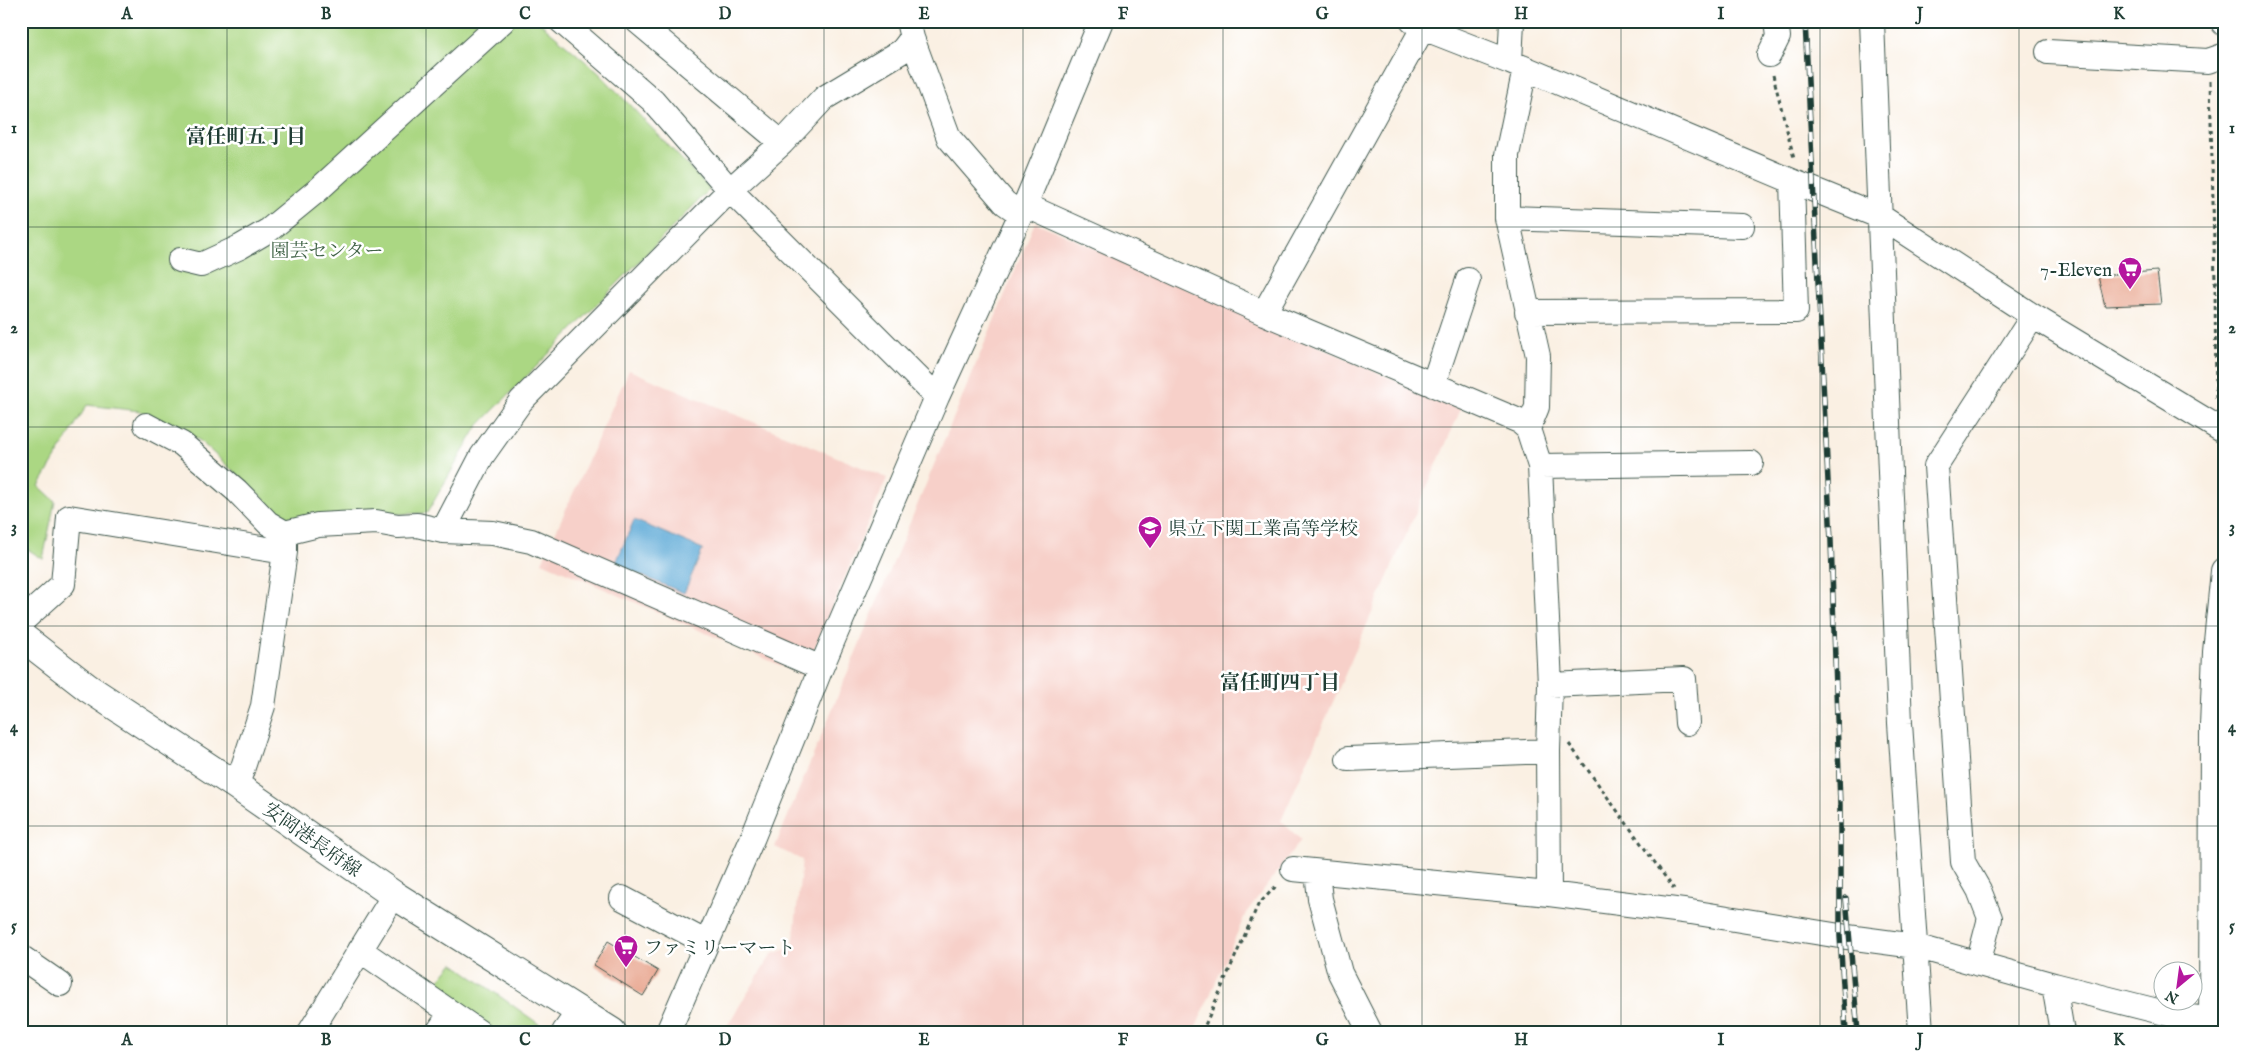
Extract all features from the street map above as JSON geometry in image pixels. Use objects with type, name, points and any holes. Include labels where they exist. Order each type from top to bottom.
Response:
[{"type":"main road","points":[[2217,1024],[2214,726],[2217,652],[2225,571]]},
{"type":"main road","name":"安岡港長府線","points":[[21,636],[88,688],[234,784],[572,1022],[612,1032]]},
{"type":"street","points":[[180,260],[201,265],[240,247],[269,230],[319,189],[504,21]]},
{"type":"street","points":[[561,21],[653,101],[730,190],[938,397]]},
{"type":"street","points":[[637,21],[782,143]]},
{"type":"street","points":[[668,1032],[753,837],[821,668],[938,397],[1023,210],[1101,21]]},
{"type":"street","points":[[1512,21],[1518,66],[1507,155],[1507,218],[1538,356],[1537,407],[1528,429]]},
{"type":"street","points":[[1769,55],[1778,37],[1776,21]]},
{"type":"street","points":[[1872,21],[1900,723],[1921,1032]]},
{"type":"street","points":[[1264,313],[1417,25],[1792,182],[1881,217],[2033,316],[2225,432]]},
{"type":"street","points":[[443,531],[482,456],[521,401],[730,190],[782,143],[824,98],[902,51],[910,30]]},
{"type":"street","points":[[910,30],[949,138],[1005,203],[1433,385],[1518,422],[1528,429],[1540,466],[1550,685],[1548,715],[1550,894]]},
{"type":"street","points":[[2048,52],[2208,61],[2225,55]]},
{"type":"street","points":[[1527,312],[1796,311],[1792,182]]},
{"type":"street","points":[[1507,218],[1742,226]]},
{"type":"street","points":[[1433,385],[1468,280]]},
{"type":"street","points":[[1978,964],[1990,918],[1979,890],[1963,862],[1936,466],[2033,316]]},
{"type":"street","points":[[146,425],[182,444],[237,491],[285,542],[263,706],[241,773],[234,784]]},
{"type":"street","points":[[1540,466],[1687,472],[1751,463]]},
{"type":"street","points":[[21,622],[63,584],[69,517],[285,542],[318,526],[376,522],[398,526],[417,525],[443,531],[494,533],[531,541],[821,668]]},
{"type":"street","points":[[1550,685],[1684,679],[1687,723]]},
{"type":"street","points":[[1348,758],[1548,751]]},
{"type":"street","points":[[1293,869],[1550,894],[1691,912],[1915,946],[2054,985],[2217,1024]]},
{"type":"street","points":[[1317,872],[1320,899],[1340,973],[1370,1032]]},
{"type":"street","points":[[310,1032],[394,895]]},
{"type":"street","points":[[622,898],[707,943]]},
{"type":"street","points":[[360,950],[444,1022],[479,1032]]},
{"type":"street","points":[[21,957],[60,984]]},
{"type":"street","points":[[2054,985],[2062,1032]]},
{"type":"path","points":[[1769,55],[1778,101],[1794,156],[1792,182]]},
{"type":"path","points":[[2210,78],[2216,405]]},
{"type":"path","points":[[2215,282],[2225,282]]},
{"type":"path","points":[[1548,715],[1691,912]]},
{"type":"path","points":[[1202,1032],[1258,905],[1293,869]]},
{"type":"shaded area","name":"県立下関工業高等学校","points":[[1035,222],[1461,409],[1281,821],[1301,840],[1246,913],[1194,1032],[723,1032],[772,954],[793,947],[802,860],[775,847]]},
{"type":"shaded area","points":[[629,370],[887,478],[803,675],[542,562]]},
{"type":"green space","name":"園芸センター","points":[[21,21],[538,21],[599,73],[710,189],[477,427],[427,513],[285,518],[199,440],[140,411],[87,405],[39,486],[55,501],[43,559],[21,545]]},
{"type":"green space","points":[[453,963],[543,1027],[539,1032],[497,1032],[440,991],[438,981]]},
{"type":"water","points":[[634,520],[703,549],[684,593],[615,565]]},
{"type":"building","name":"7-Eleven","points":[[2157,271],[2161,304],[2105,306],[2098,276]]},
{"type":"building","name":"ファミリーマート","points":[[608,941],[658,971],[643,996],[594,965]]},
{"type":"railway","points":[[1805,21],[1831,541],[1840,805],[1840,936],[1846,1032]]},
{"type":"railway","points":[[1846,898],[1858,1032]]},
{"type":"place","name":"7-Eleven","points":[[2130,290]]},
{"type":"place","name":"県立下関工業高等学校","points":[[1150,549]]},
{"type":"place","name":"ファミリーマート","points":[[626,968]]},
{"type":"district","name":"富任町五丁目","points":[[246,136]]},
{"type":"district","name":"富任町四丁目","points":[[1280,682]]}]
